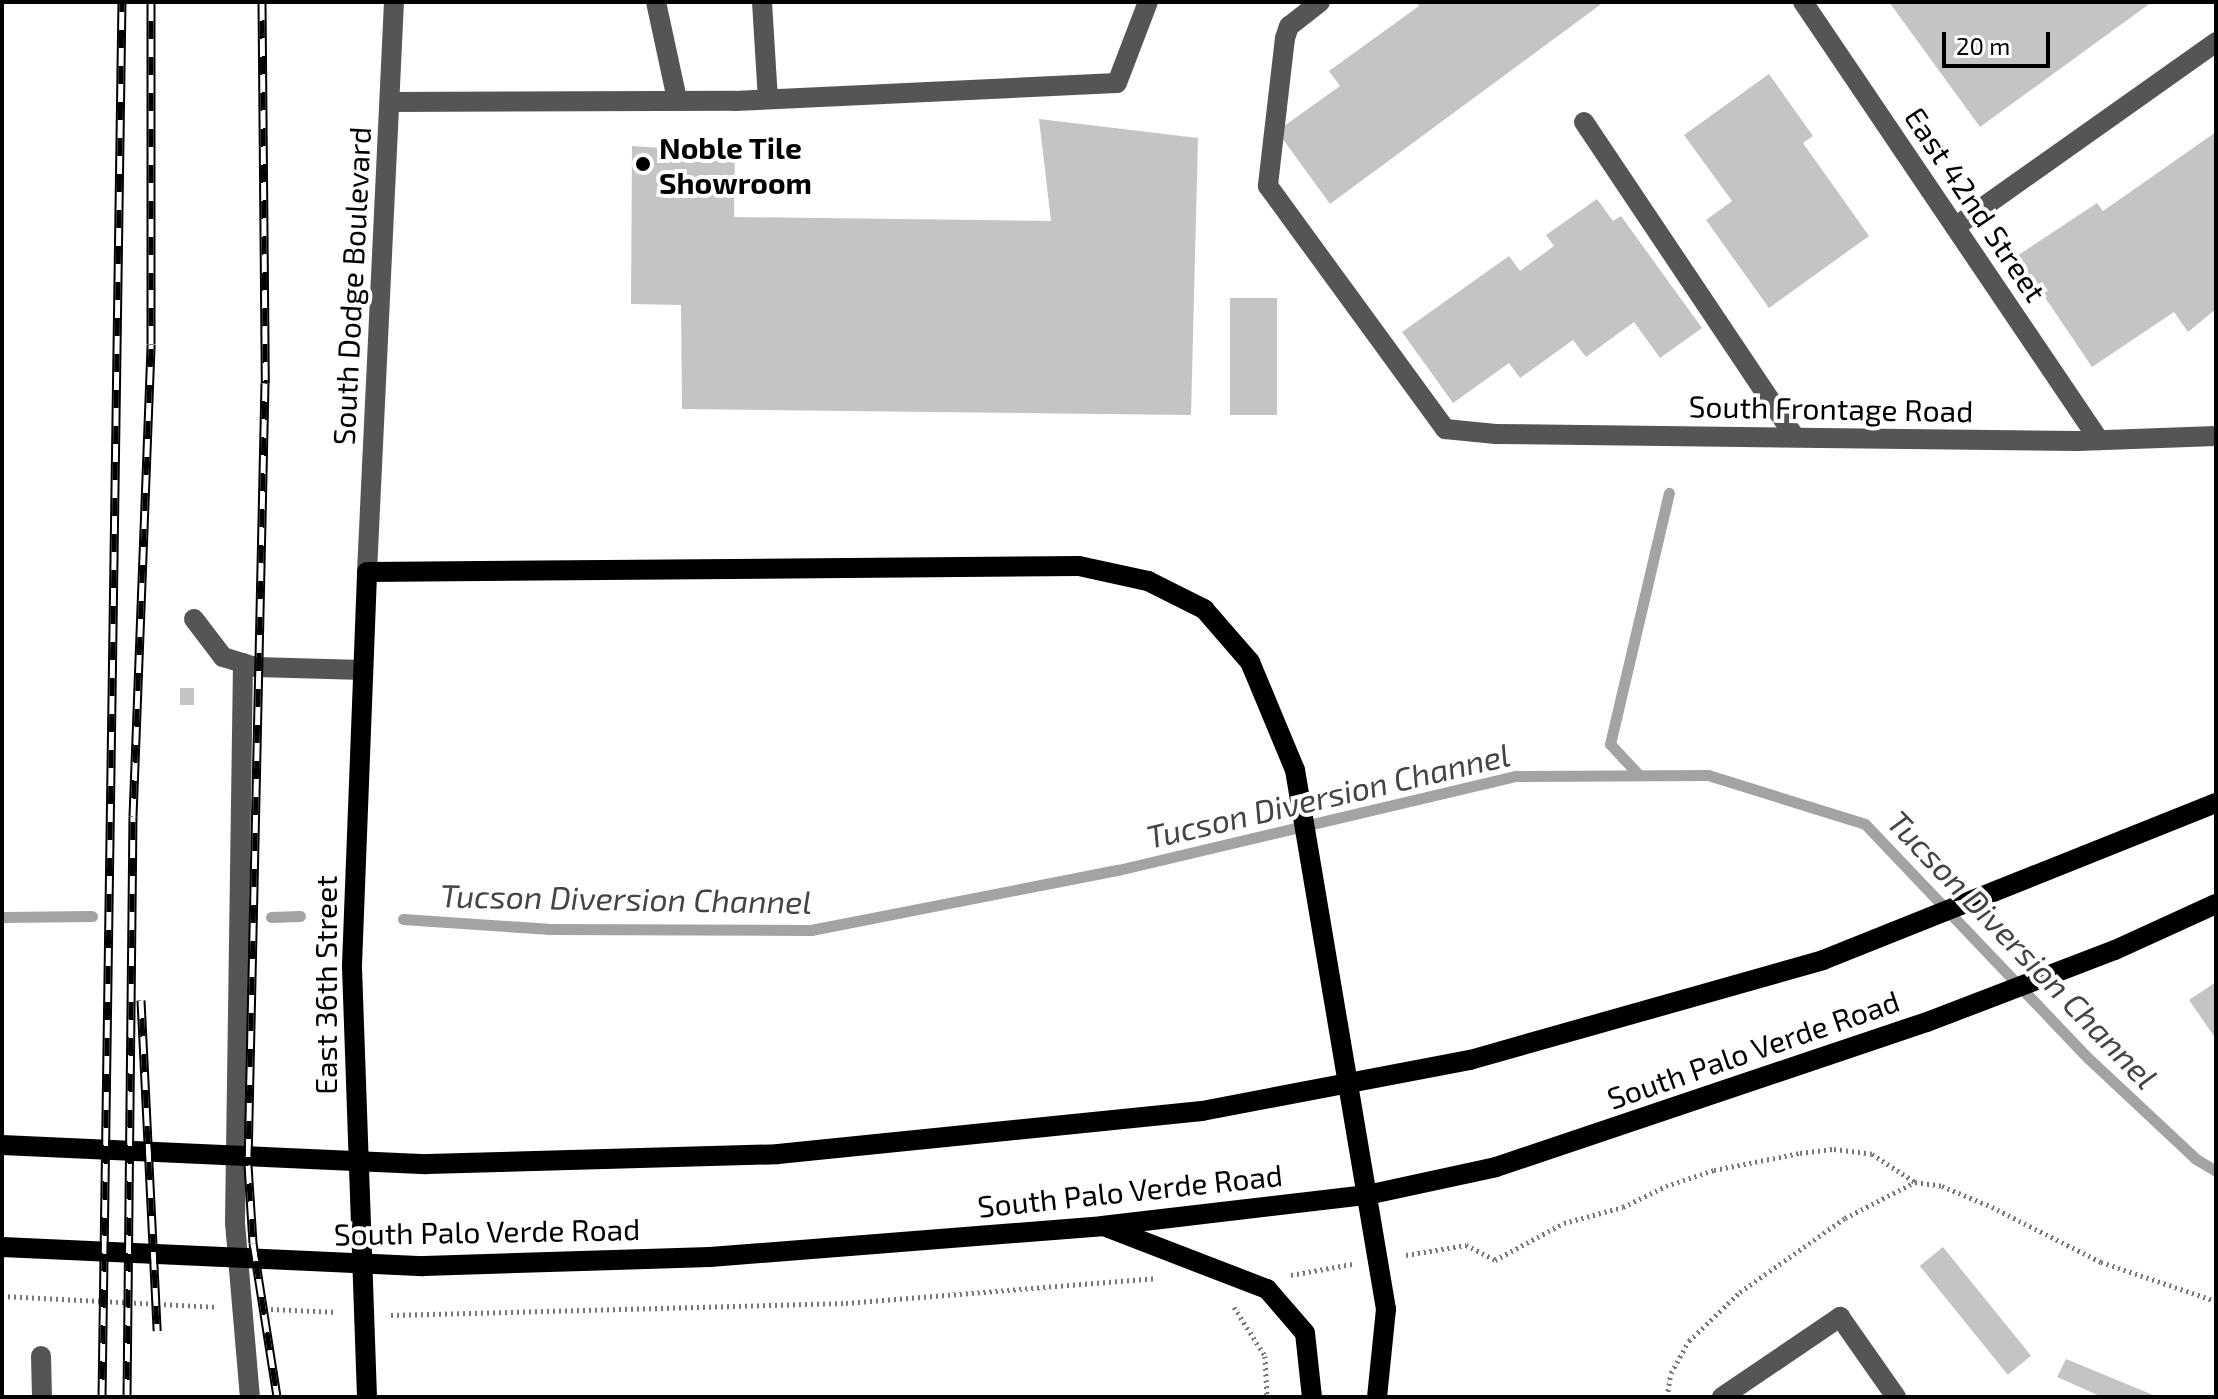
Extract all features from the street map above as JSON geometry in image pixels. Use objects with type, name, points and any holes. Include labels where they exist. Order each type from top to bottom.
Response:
[{"type":"main road","points":[[367,572],[1079,566],[1135,578],[1204,609],[1250,662],[1295,770],[1386,1309],[1377,1397]]},
{"type":"main road","name":"East 36th Street","points":[[367,572],[352,965],[367,1397]]},
{"type":"main road","name":"South Palo Verde Road","points":[[2,1145],[427,1164],[778,1154],[1181,1114],[1350,1086],[1470,1060],[1823,960],[2050,873],[2216,803]]},
{"type":"main road","name":"South Palo Verde Road","points":[[2,1247],[424,1266],[710,1257],[1102,1226],[1367,1195],[1496,1167],[1927,1022],[2115,950],[2216,904]]},
{"type":"main road","points":[[1102,1226],[1267,1289],[1305,1333],[1312,1397]]},
{"type":"street","name":"South Dodge Boulevard","points":[[367,572],[394,2]]},
{"type":"street","points":[[656,2],[677,99]]},
{"type":"street","points":[[762,2],[768,99]]},
{"type":"street","points":[[390,102],[768,99],[1117,83],[1148,2]]},
{"type":"street","name":"South Frontage Road","points":[[1320,2],[1289,26],[1285,38],[1268,186],[1445,429],[2099,440],[2216,436]]},
{"type":"street","name":"East 42nd Street","points":[[1803,2],[2099,440]]},
{"type":"street","points":[[1955,227],[2216,42]]},
{"type":"street","points":[[1584,122],[1795,437]]},
{"type":"street","points":[[194,619],[223,657],[243,663],[363,670]]},
{"type":"street","points":[[243,663],[235,1208],[250,1397]]},
{"type":"street","points":[[1722,1397],[1840,1317],[1896,1397]]},
{"type":"street","points":[[41,1356],[42,1397]]},
{"type":"path","points":[[1466,1245],[1495,1260],[1564,1223],[1623,1207],[1666,1186],[1714,1170],[1834,1149],[1872,1154],[1915,1182],[1942,1186],[2101,1262],[2216,1301]]},
{"type":"path","points":[[1667,1397],[1671,1373],[1689,1341],[1740,1292],[1845,1218],[1915,1182]]},
{"type":"path","points":[[421,1316],[846,1303],[1167,1278]]},
{"type":"path","points":[[1226,1299],[1247,1321],[1265,1356],[1267,1397]]},
{"type":"building","points":[[1416,2],[1604,2],[1330,204],[1277,131],[1340,86],[1329,71],[1419,6]]},
{"type":"building","points":[[1889,2],[2152,2],[1980,127]]},
{"type":"building","points":[[1769,74],[1813,136],[1803,143],[1869,236],[1769,308],[1706,220],[1732,201],[1684,135]]},
{"type":"building","points":[[1039,119],[1198,138],[1191,415],[682,409],[681,305],[631,304],[632,146],[735,153],[734,217],[1051,221]]},
{"type":"building","points":[[2216,132],[2216,309],[2188,332],[2174,312],[2092,367],[2017,256],[2097,203],[2103,211]]},
{"type":"building","points":[[1597,199],[1613,221],[1621,216],[1702,328],[1660,358],[1634,322],[1586,357],[1573,340],[1520,378],[1509,363],[1453,403],[1402,332],[1509,256],[1520,271],[1554,246],[1546,235]]},
{"type":"building","points":[[1230,298],[1277,298],[1277,415],[1230,415]]},
{"type":"building","points":[[180,688],[194,688],[194,705],[180,705]]},
{"type":"building","points":[[2216,982],[2216,1039],[2189,1000]]},
{"type":"building","points":[[1943,1247],[2031,1356],[2008,1375],[1920,1266]]},
{"type":"building","points":[[2066,1359],[2158,1397],[2102,1397],[2057,1377]]},
{"type":"waterway","points":[[1639,775],[1610,744],[1669,493]]},
{"type":"waterway","name":"Tucson Diversion Channel","points":[[403,919],[548,929],[811,930],[1118,870],[1517,776],[1708,775],[1865,824],[2088,1058],[2196,1159],[2216,1171]]},
{"type":"waterway","name":"Tucson Diversion Channel","points":[[2,917],[92,916]]},
{"type":"waterway","points":[[271,917],[300,916]]},
{"type":"railway","points":[[102,1397],[122,2]]},
{"type":"railway","points":[[127,1397],[133,816],[151,344],[151,2]]},
{"type":"railway","points":[[262,2],[265,383],[248,1165],[253,1243],[277,1397]]},
{"type":"railway","points":[[141,1000],[157,1331]]},
{"type":"place","name":"Noble Tile Showroom","points":[[643,164]]}]
